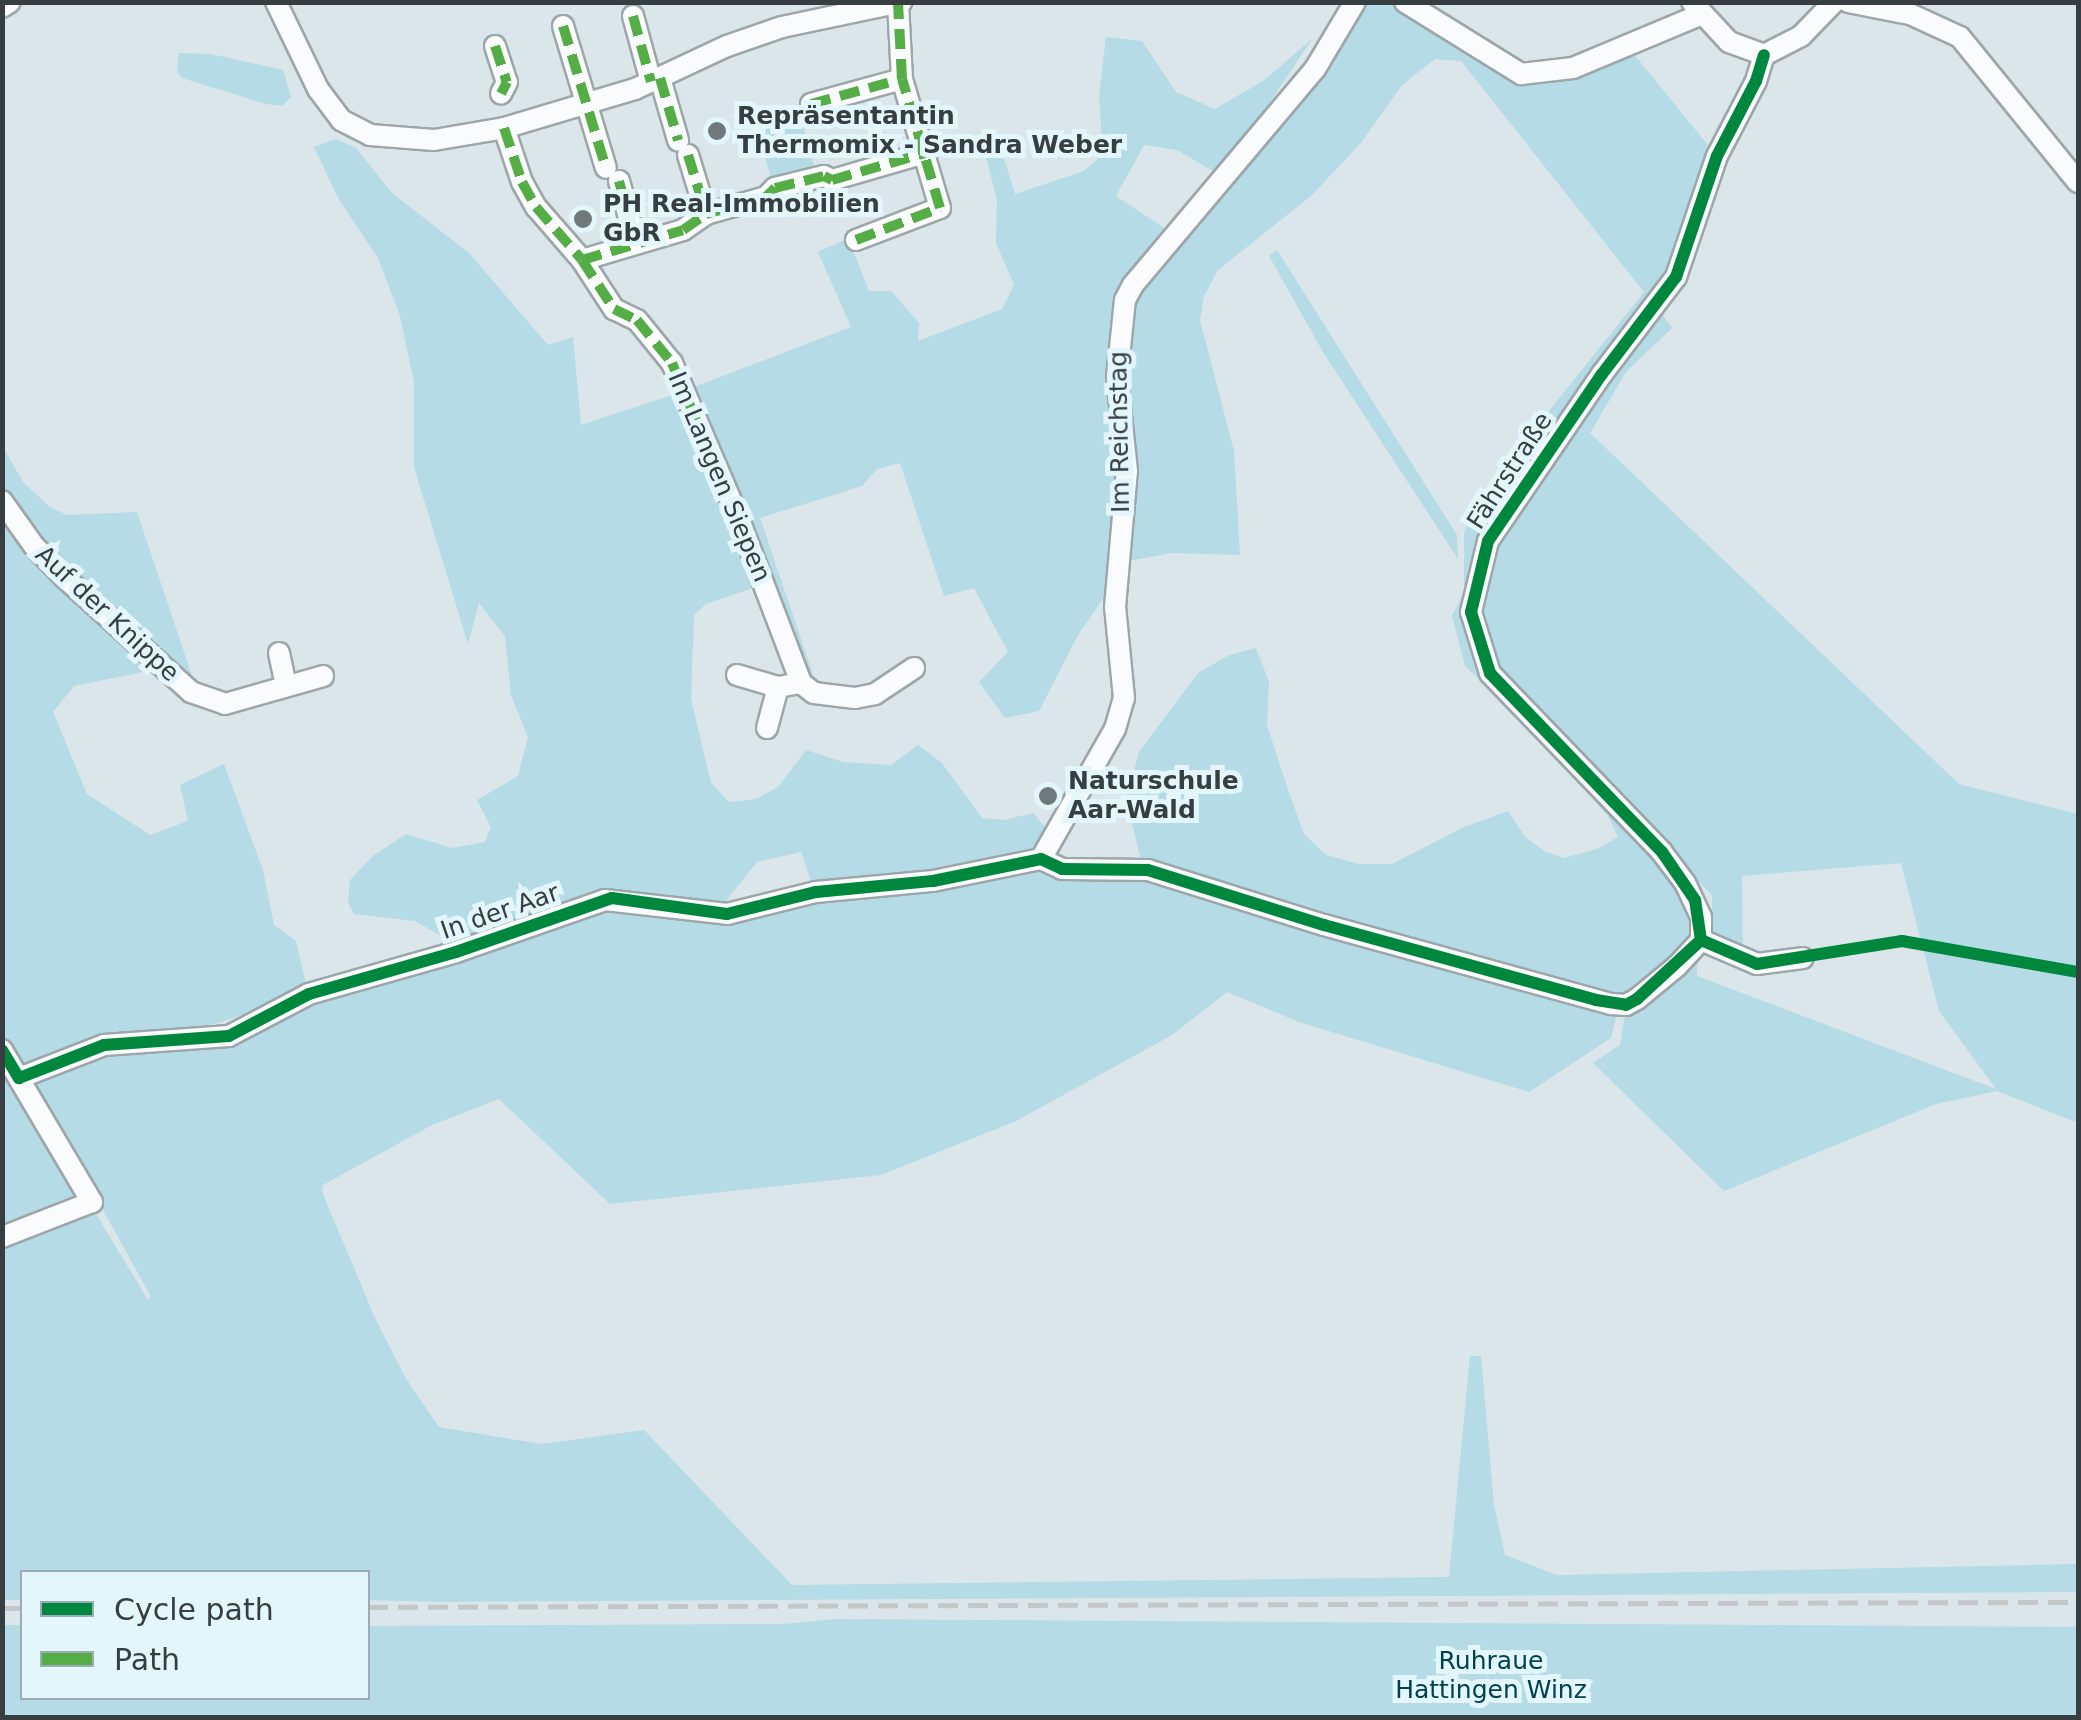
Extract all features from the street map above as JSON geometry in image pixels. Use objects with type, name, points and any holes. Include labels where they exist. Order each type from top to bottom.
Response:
[{"type":"street","points":[[2,7],[10,2]]},
{"type":"street","points":[[276,2],[318,89],[345,124],[370,135],[434,140],[504,128],[587,105],[782,26],[900,3],[902,79],[940,208],[856,240]]},
{"type":"street","name":"Im Reichstag","points":[[1041,859],[1114,729],[1124,698],[1115,607],[1127,471],[1118,377],[1125,300],[1315,68],[1355,2]]},
{"type":"street","points":[[1404,2],[1522,74],[1574,68],[1696,9],[1729,42],[1764,55],[1801,36],[1834,2]]},
{"type":"street","points":[[1848,2],[1910,14],[1960,37],[1978,54],[2078,182]]},
{"type":"street","points":[[634,16],[706,214]]},
{"type":"street","points":[[563,26],[636,243]]},
{"type":"street","points":[[494,46],[507,82],[501,94]]},
{"type":"street","name":"Fährstraße","points":[[1701,940],[1701,917],[1685,882],[1490,673],[1471,612],[1488,541],[1602,374],[1676,277],[1717,156],[1756,82],[1764,55]]},
{"type":"street","points":[[811,104],[902,79]]},
{"type":"street","name":"Im Langen Siepen","points":[[504,128],[526,192],[582,260],[614,308],[637,320],[672,363],[801,683]]},
{"type":"street","points":[[582,260],[683,230],[706,214],[766,198],[782,186],[824,176],[832,180],[925,153]]},
{"type":"street","name":"Auf der Knippe","points":[[2,501],[34,546],[65,578],[192,692],[224,704],[323,676]]},
{"type":"street","points":[[767,728],[773,685],[786,642]]},
{"type":"street","points":[[279,653],[286,686]]},
{"type":"street","points":[[737,675],[773,685],[801,683],[814,692],[855,698],[874,694],[914,668]]},
{"type":"street","points":[[1041,859],[1062,869],[1148,870],[1324,925],[1626,1006],[1667,976],[1701,940],[1757,964],[1803,958]]},
{"type":"street","name":"In der Aar","points":[[19,1078],[104,1045],[229,1036],[309,994],[456,952],[605,900],[727,914],[816,892],[933,881],[1041,859]]},
{"type":"street","points":[[2,1050],[92,1202],[2,1237]]},
{"type":"green space","points":[[1357,3],[1401,3],[1508,76],[1554,80],[1632,52],[1712,150],[1665,292],[1599,371],[1485,542],[1469,611],[1488,675],[1698,898],[1697,976],[1996,1089],[1939,1011],[1901,863],[1742,876],[1743,957],[1712,946],[1712,895],[1492,672],[1473,612],[1490,541],[1657,307],[1672,328],[1626,372],[1590,433],[1959,784],[2078,814],[2078,1123],[1997,1091],[1936,1104],[1724,1191],[1593,1063],[1620,1045],[1625,1014],[1617,1013],[1611,1038],[1529,1092],[1299,1022],[1227,992],[1172,1035],[1014,1122],[881,1175],[610,1204],[499,1099],[432,1125],[323,1185],[322,1192],[375,1318],[405,1377],[439,1427],[542,1444],[644,1430],[792,1585],[1449,1577],[1470,1356],[1481,1356],[1494,1505],[1505,1555],[1557,1575],[2078,1564],[2078,1592],[443,1602],[370,1600],[370,1570],[20,1570],[20,1600],[3,1600],[2,445],[23,482],[50,507],[67,515],[137,512],[195,685],[168,667],[74,686],[53,712],[87,794],[150,835],[188,821],[180,785],[224,764],[263,870],[274,925],[296,941],[308,993],[218,1023],[21,1069],[13,1077],[148,1300],[151,1297],[91,1188],[19,1074],[237,1033],[605,901],[717,920],[808,895],[941,887],[1025,869],[1145,875],[1126,800],[1139,752],[1198,673],[1229,655],[1256,648],[1269,682],[1267,725],[1285,781],[1304,834],[1326,855],[1359,864],[1392,864],[1462,828],[1508,811],[1526,838],[1546,852],[1564,858],[1597,849],[1618,837],[1608,816],[1531,728],[1465,666],[1452,616],[1464,592],[1464,533],[1478,500],[1644,292],[1461,61],[1435,59],[1402,85],[1361,143],[1311,196],[1218,270],[1204,296],[1200,320],[1234,451],[1240,555],[1172,553],[1133,560],[1126,555],[1131,303]],"holes":[[[33,542],[102,610],[92,613],[29,548]]]},
{"type":"green space","points":[[1106,37],[1142,41],[1176,92],[1215,109],[1263,81],[1312,39],[1221,176],[1177,150],[1144,145],[1116,196],[1167,230],[1119,297],[1119,471],[1108,591],[1078,635],[1039,711],[1005,718],[979,682],[1008,652],[974,588],[944,596],[900,463],[877,469],[862,486],[760,518],[818,689],[809,682],[689,389],[851,327],[818,252],[848,238],[869,291],[891,291],[919,323],[918,341],[1002,309],[1014,285],[996,243],[997,200],[985,153],[1000,146],[1015,194],[1084,171],[1103,154],[1099,96]]},
{"type":"green space","points":[[179,53],[211,54],[283,70],[291,97],[282,106],[266,104],[182,78],[177,72]]},
{"type":"green space","points":[[797,104],[815,170],[772,182],[756,126],[764,114]]},
{"type":"green space","points":[[336,139],[356,148],[392,193],[469,253],[548,345],[573,337],[581,425],[681,392],[759,586],[706,604],[694,615],[691,699],[711,783],[729,802],[756,799],[778,787],[806,750],[843,762],[891,765],[918,745],[942,763],[982,818],[1004,820],[1033,813],[1046,828],[1048,839],[1037,854],[931,879],[812,884],[801,852],[757,862],[721,907],[605,895],[457,945],[415,921],[354,914],[348,902],[350,880],[373,856],[406,834],[452,848],[485,842],[491,827],[477,800],[518,776],[528,737],[511,695],[505,636],[479,603],[468,644],[414,467],[414,382],[400,316],[378,258],[338,198],[314,147]]},
{"type":"green space","points":[[1277,250],[1457,535],[1458,559],[1323,352],[1269,256]]},
{"type":"green space","name":"Ruhraue Hattingen Winz","points":[[835,1619],[2078,1627],[2078,1717],[3,1717],[3,1625],[20,1625],[20,1700],[370,1700],[370,1626],[783,1624]]},
{"type":"railway","points":[[370,1607],[2078,1602]]},
{"type":"railway","points":[[2,1608],[20,1608]]},
{"type":"marked path","points":[[856,240],[940,208],[902,79],[898,3]]},
{"type":"marked path","points":[[633,16],[651,82]]},
{"type":"marked path","points":[[563,26],[606,168]]},
{"type":"marked path","points":[[495,46],[507,82],[501,94]]},
{"type":"marked path","points":[[660,78],[678,140]]},
{"type":"marked path","points":[[811,104],[902,79]]},
{"type":"marked path","points":[[504,128],[522,182],[536,207],[582,260],[614,309],[637,320],[672,363],[730,500]]},
{"type":"marked path","points":[[582,260],[683,230],[706,214],[766,197],[775,188],[824,176],[832,180],[925,153]]},
{"type":"marked path","points":[[688,155],[706,214]]},
{"type":"marked path","points":[[619,181],[636,243]]},
{"type":"cycle path","points":[[2,1050],[19,1078],[104,1045],[229,1036],[309,994],[456,952],[612,898],[727,914],[816,892],[933,881],[1041,859],[1062,869],[1148,870],[1324,925],[1596,1000],[1626,1005],[1637,999],[1701,940],[1695,900],[1662,852],[1490,673],[1471,612],[1488,541],[1602,374],[1676,277],[1717,156],[1756,81],[1764,55]]},
{"type":"cycle path","points":[[1701,940],[1757,964],[1902,941],[2078,972]]},
{"type":"place","name":"Repräsentantin Thermomix - Sandra Weber","points":[[717,131]]},
{"type":"place","name":"PH Real-Immobilien GbR","points":[[583,219]]},
{"type":"place","name":"Naturschule Aar-Wald","points":[[1048,796]]}]
